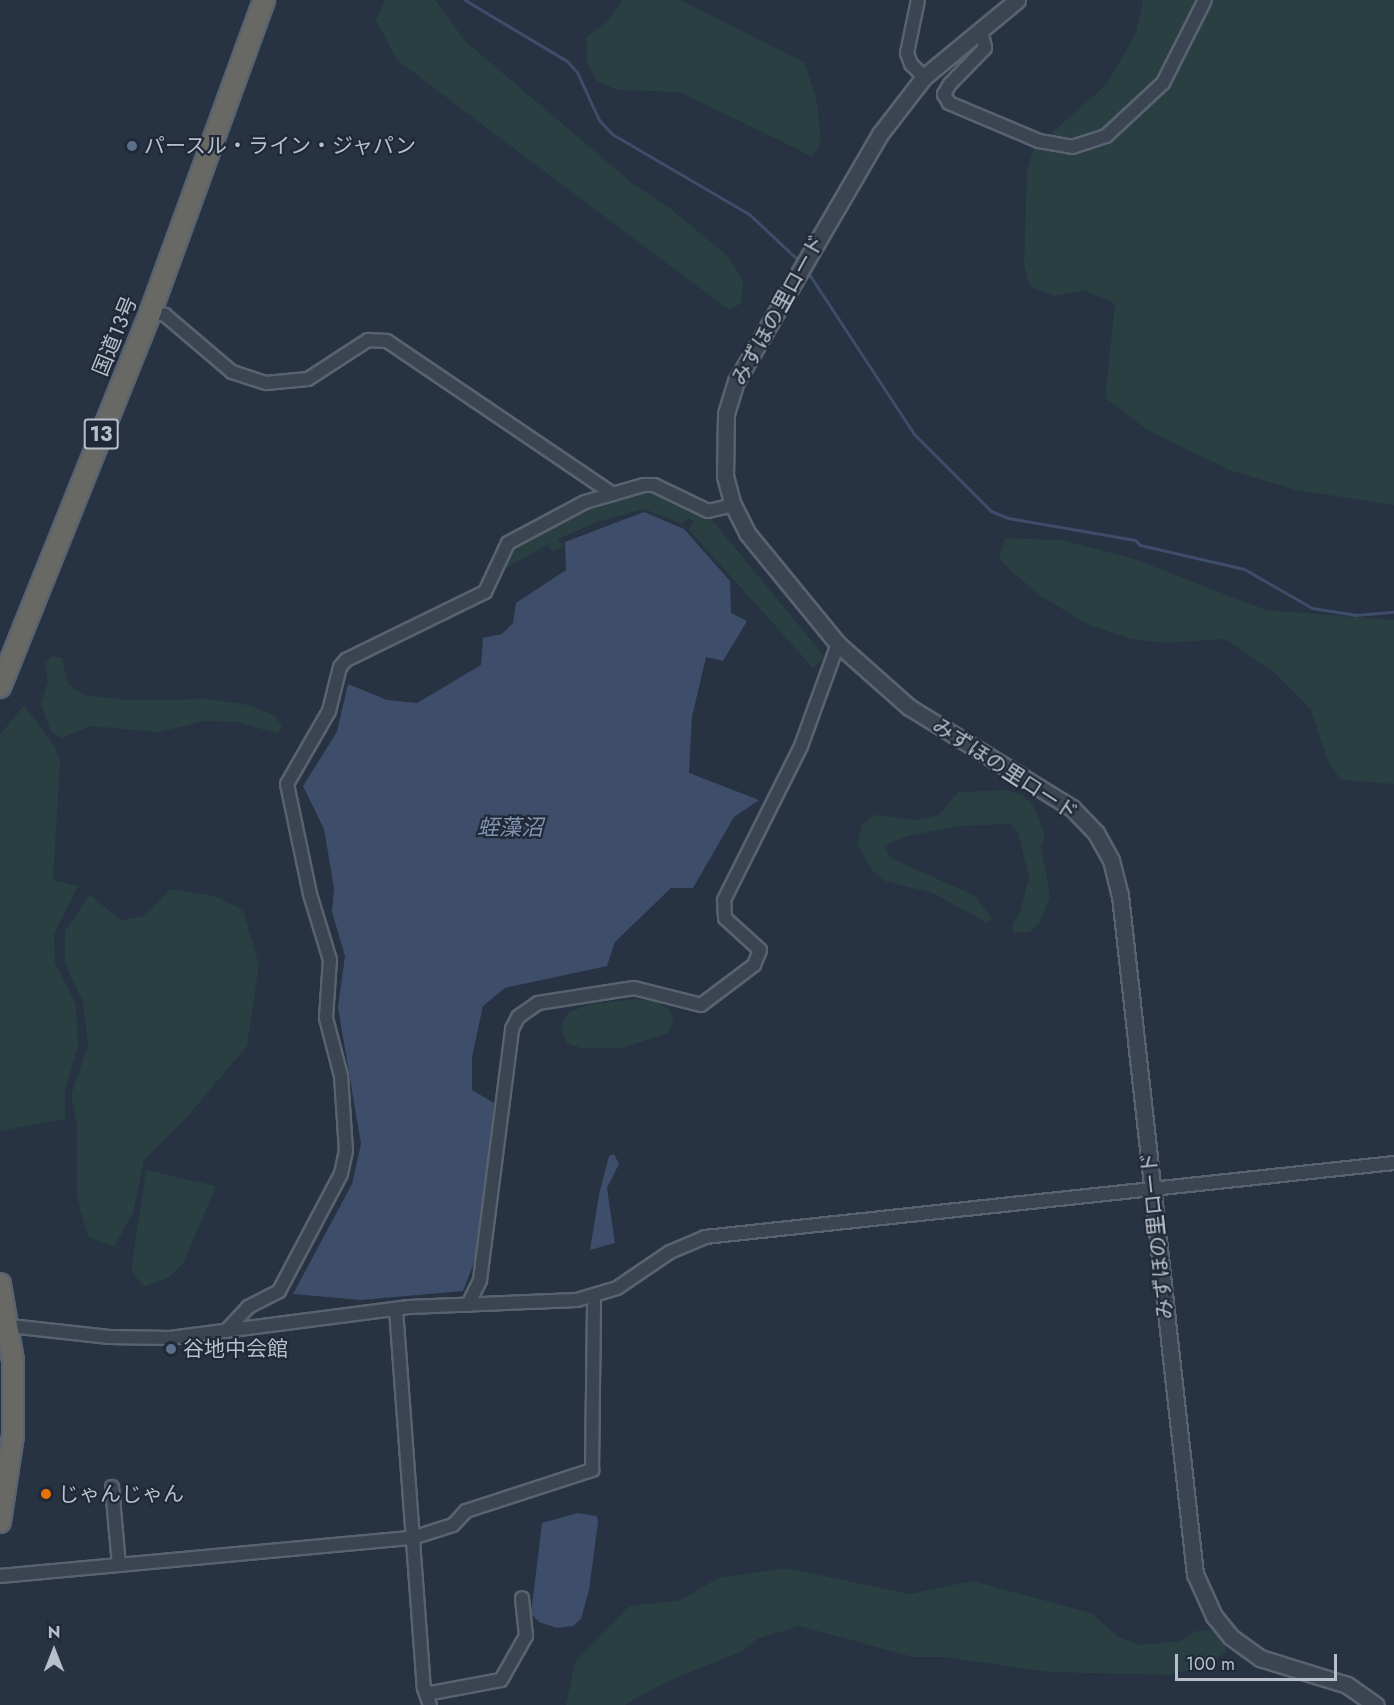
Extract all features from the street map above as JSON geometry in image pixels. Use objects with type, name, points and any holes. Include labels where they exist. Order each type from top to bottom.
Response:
[{"type":"highway","name":"国道13号","points":[[0,687],[151,311],[264,0]]},
{"type":"highway","points":[[0,1284],[13,1436],[0,1522]]},
{"type":"street","points":[[918,0],[907,53],[911,64],[924,77]]},
{"type":"street","name":"みずほの里ロード","points":[[1017,0],[924,77],[880,134],[767,322],[736,381],[726,414],[725,476],[733,505],[747,533],[838,644],[909,707],[1072,808],[1096,833],[1111,860],[1120,894],[1195,1574],[1204,1599],[1231,1637],[1260,1658],[1347,1685],[1376,1705]]},
{"type":"street","points":[[981,30],[985,48],[950,84],[944,94],[949,103],[1039,141],[1072,147],[1106,135],[1163,83],[1205,0]]},
{"type":"street","points":[[151,311],[165,315],[232,372],[266,383],[308,379],[368,340],[387,341],[613,494]]},
{"type":"street","points":[[226,1331],[248,1307],[279,1291],[341,1173],[346,1151],[341,1076],[326,1018],[330,960],[310,894],[287,784],[290,775],[329,711],[340,667],[346,660],[485,592],[508,543],[558,515],[613,494],[654,485],[708,511],[733,505]]},
{"type":"street","points":[[468,1305],[480,1280],[512,1029],[518,1017],[538,1003],[634,988],[701,1005],[754,965],[760,950],[725,918],[724,900],[801,746],[838,644]]},
{"type":"street","points":[[5,1326],[109,1337],[170,1338],[396,1309],[542,1303],[594,1295],[617,1288],[670,1252],[705,1237],[1394,1163]]},
{"type":"street","points":[[0,1576],[412,1538],[453,1525],[466,1511],[592,1470],[594,1295]]},
{"type":"street","points":[[396,1309],[412,1538],[428,1699],[501,1680],[526,1636],[522,1599]]},
{"type":"street","points":[[112,1487],[119,1565]]},
{"type":"green space","points":[[385,0],[435,0],[465,41],[632,183],[671,209],[730,258],[743,282],[741,303],[730,310],[718,302],[397,60],[376,20]]},
{"type":"green space","points":[[623,0],[680,0],[805,63],[817,102],[821,141],[813,157],[680,92],[617,90],[597,81],[587,62],[586,37],[607,22]]},
{"type":"green space","points":[[1143,0],[1394,0],[1394,505],[1296,490],[1232,471],[1149,431],[1105,398],[1115,304],[1084,290],[1054,296],[1030,287],[1024,264],[1027,170],[1034,148],[1106,85],[1136,33]]},
{"type":"green space","points":[[653,490],[655,495],[704,513],[712,520],[825,657],[813,668],[688,529],[694,522],[688,518],[682,524],[644,509],[600,521],[558,539],[563,546],[553,552],[547,545],[498,573],[511,545],[562,517],[623,494]]},
{"type":"green space","points":[[1005,538],[1062,540],[1134,559],[1266,610],[1394,620],[1394,784],[1341,780],[1328,762],[1311,710],[1277,675],[1225,639],[1166,643],[1131,639],[1089,625],[1042,597],[1011,571],[999,558]]},
{"type":"green space","points":[[52,656],[62,658],[68,684],[84,695],[129,700],[209,699],[248,705],[274,715],[282,726],[278,734],[238,722],[204,721],[159,732],[90,726],[62,738],[51,732],[41,704],[48,682],[45,664]]},
{"type":"green space","points":[[24,705],[55,747],[60,763],[53,880],[78,886],[54,934],[55,963],[76,1004],[78,1047],[65,1089],[65,1119],[0,1131],[0,735]]},
{"type":"green space","points":[[1007,790],[1024,796],[1035,808],[1045,835],[1041,846],[1050,896],[1040,923],[1029,932],[1013,932],[1012,925],[1020,912],[1029,878],[1018,832],[1011,824],[960,826],[907,836],[884,846],[891,858],[975,896],[992,919],[987,923],[933,893],[885,881],[872,870],[857,845],[862,824],[873,815],[915,820],[939,815],[958,792]]},
{"type":"green space","points":[[170,889],[214,896],[243,910],[259,965],[247,1046],[187,1117],[144,1160],[133,1213],[114,1247],[88,1237],[77,1197],[77,1124],[71,1095],[88,1045],[83,1001],[65,964],[65,931],[90,895],[121,920],[145,916]]},
{"type":"green space","points":[[637,999],[656,1002],[667,1008],[674,1019],[668,1033],[622,1048],[581,1048],[566,1043],[561,1026],[569,1012],[591,1004]]},
{"type":"green space","points":[[146,1170],[216,1186],[183,1264],[168,1278],[143,1287],[131,1270]]},
{"type":"green space","points":[[785,1568],[910,1594],[972,1581],[1091,1613],[1118,1637],[1139,1645],[1180,1641],[1196,1631],[1212,1630],[1225,1644],[1227,1652],[1204,1666],[1168,1675],[1048,1672],[945,1657],[913,1657],[799,1626],[757,1639],[742,1651],[662,1684],[625,1705],[566,1705],[575,1662],[630,1606],[681,1600],[718,1578]]},
{"type":"water","name":"蛭藻沼","points":[[644,512],[684,529],[730,581],[731,613],[747,621],[723,661],[706,657],[692,717],[689,773],[759,800],[734,817],[693,888],[671,888],[615,942],[607,966],[505,988],[483,1006],[472,1057],[472,1090],[494,1103],[480,1247],[463,1291],[361,1300],[293,1294],[352,1184],[361,1144],[338,1007],[345,956],[332,912],[334,888],[324,829],[303,786],[337,732],[348,684],[387,700],[417,703],[481,665],[483,638],[502,634],[513,623],[516,603],[566,570],[565,542]]},
{"type":"water","points":[[614,1154],[619,1164],[607,1188],[615,1243],[590,1250],[599,1195],[609,1156]]},
{"type":"water","points":[[577,1513],[597,1516],[598,1522],[589,1590],[581,1619],[573,1626],[557,1628],[539,1622],[531,1614],[542,1523]]},
{"type":"waterway","points":[[465,0],[567,61],[577,72],[599,120],[612,134],[749,214],[799,261]]},
{"type":"waterway","points":[[807,271],[914,434],[991,511],[1008,518],[1135,540],[1140,545],[1244,569],[1312,608],[1356,615],[1394,612]]},
{"type":"place","name":"パースル・ライン・ジャパン","points":[[132,146]]},
{"type":"place","name":"谷地中会館","points":[[171,1349]]},
{"type":"place","name":"じゃんじゃん","points":[[46,1494]]}]
